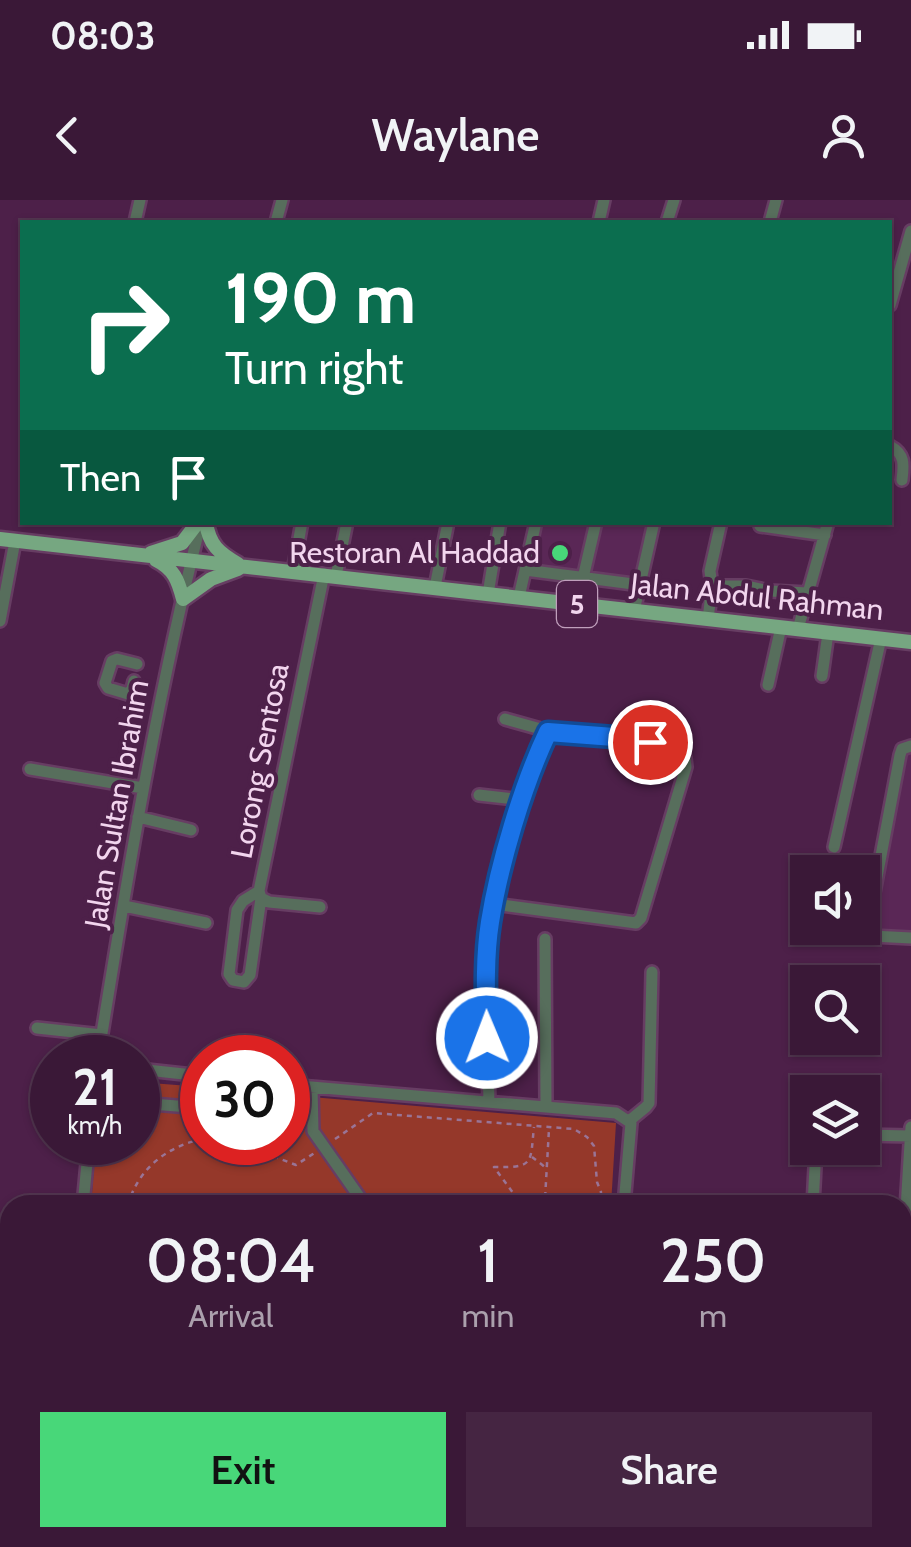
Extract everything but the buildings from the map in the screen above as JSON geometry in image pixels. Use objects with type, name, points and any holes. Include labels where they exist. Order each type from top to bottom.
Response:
[{"type":"main road","points":[[146,554],[182,543],[199,525]]},
{"type":"main road","points":[[203,525],[218,553],[243,566]]},
{"type":"main road","name":"Jalan Abdul Rahman","points":[[7,540],[911,642]]},
{"type":"main road","points":[[146,554],[171,568],[183,599],[210,579],[243,566]]},
{"type":"street","points":[[892,298],[911,231]]},
{"type":"street","points":[[892,447],[901,453],[902,480]]},
{"type":"street","name":"Jalan Sultan Ibrahim","points":[[102,1035],[143,788],[201,525]]},
{"type":"street","points":[[294,571],[302,525]]},
{"type":"street","name":"Lorong Sentosa","points":[[320,907],[269,902],[260,894],[330,575],[346,525]]},
{"type":"street","points":[[435,587],[447,525]]},
{"type":"street","points":[[488,594],[500,525]]},
{"type":"street","points":[[519,597],[535,525]]},
{"type":"street","points":[[583,578],[595,525]]},
{"type":"street","points":[[634,611],[653,525]]},
{"type":"street","points":[[708,619],[710,571],[720,525]]},
{"type":"street","points":[[760,526],[826,528],[798,629]]},
{"type":"street","points":[[0,621],[7,540]]},
{"type":"street","points":[[526,570],[640,585]]},
{"type":"street","points":[[712,586],[808,594]]},
{"type":"street","points":[[768,685],[781,627]]},
{"type":"street","points":[[822,676],[828,632]]},
{"type":"street","points":[[834,847],[881,638]]},
{"type":"street","points":[[134,681],[128,694],[108,688],[105,683],[112,661],[137,664]]},
{"type":"street","points":[[494,904],[636,923],[641,918],[686,767],[681,750],[674,746],[548,732],[505,719]]},
{"type":"street","points":[[490,1101],[486,1006],[490,922],[522,800],[548,732]]},
{"type":"street","points":[[911,746],[905,746],[900,754],[867,930],[872,936],[911,938]]},
{"type":"street","points":[[30,769],[143,788]]},
{"type":"street","points":[[479,795],[522,800]]},
{"type":"street","points":[[138,818],[191,830]]},
{"type":"street","points":[[260,894],[250,975],[244,982],[233,980],[229,974],[237,910],[243,901],[260,894]]},
{"type":"street","points":[[124,906],[206,923]]},
{"type":"street","points":[[546,940],[546,1106]]},
{"type":"street","points":[[629,1121],[649,1103],[652,972]]},
{"type":"street","points":[[37,1028],[94,1035]]},
{"type":"street","points":[[358,1195],[313,1131],[312,1088],[616,1112],[630,1123],[625,1195]]},
{"type":"street","points":[[907,1195],[911,1127]]},
{"type":"street","points":[[880,1135],[911,1136]]},
{"type":"street","points":[[84,1195],[87,1165]]},
{"type":"street","points":[[813,1195],[815,1165]]},
{"type":"path","points":[[310,1157],[373,1114],[574,1129],[594,1146],[601,1195]]},
{"type":"path","points":[[515,1195],[494,1167],[516,1168],[532,1157],[534,1126]]},
{"type":"path","points":[[545,1195],[550,1127]]},
{"type":"path","points":[[131,1195],[141,1174],[156,1160],[180,1148]]},
{"type":"path","points":[[532,1157],[546,1168]]},
{"type":"shaded area","points":[[540,525],[650,525],[637,581],[530,567]]},
{"type":"shaded area","points":[[911,748],[911,935],[880,931],[880,875],[902,755]]},
{"type":"shaded area","points":[[160,1084],[180,1085],[180,1165],[310,1165],[310,1097],[616,1123],[612,1195],[92,1195],[94,1165],[160,1165]]},
{"type":"place","name":"Restoran Al Haddad","points":[[560,553]]},
{"type":"route","points":[[487,1038],[490,922],[514,827],[548,732],[650,742]]}]
